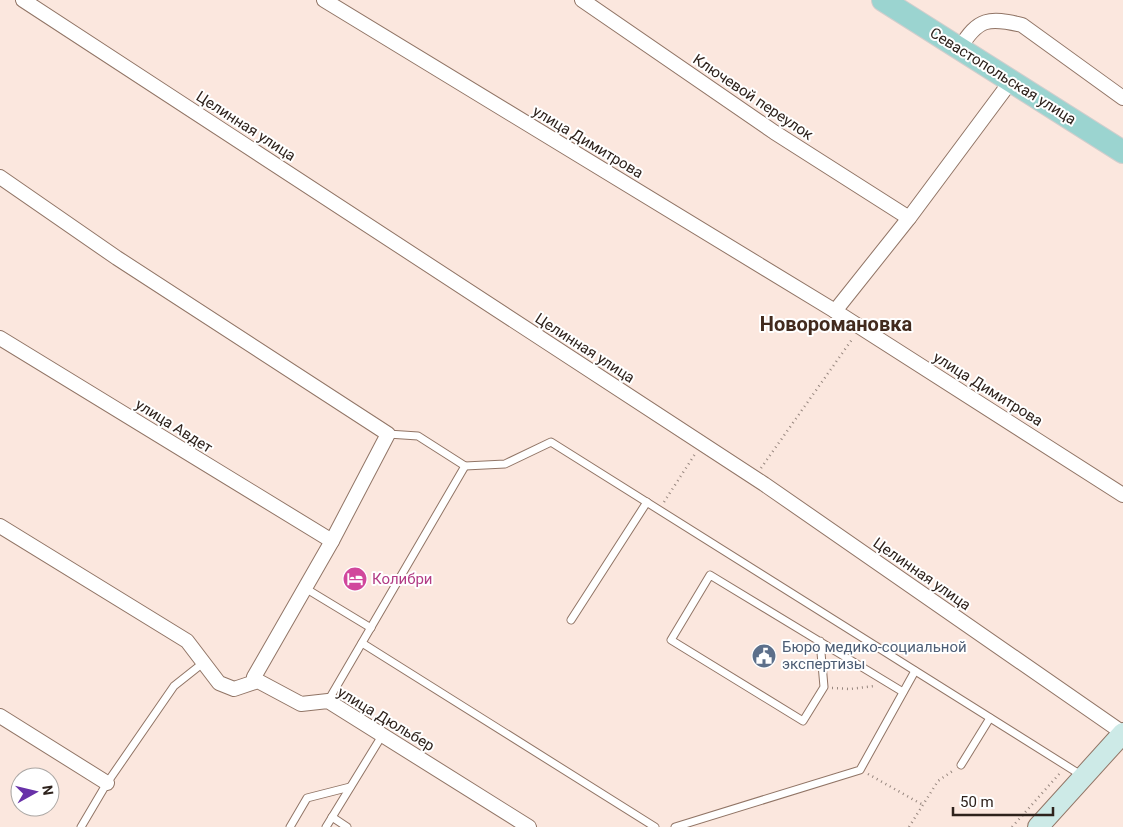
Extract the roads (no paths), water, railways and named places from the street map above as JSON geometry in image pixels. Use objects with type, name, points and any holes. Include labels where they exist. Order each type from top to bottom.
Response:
[{"type":"main road","name":"Севастопольская улица","points":[[883,0],[1123,152]]},
{"type":"street","name":"Целинная улица","points":[[23,0],[754,477],[1123,733]]},
{"type":"street","name":"улица Димитрова","points":[[324,0],[860,327],[1123,495]]},
{"type":"street","name":"Ключевой переулок","points":[[582,0],[774,132],[909,218]]},
{"type":"street","points":[[960,48],[972,30],[985,22],[1003,20],[1022,24],[1123,98]]},
{"type":"street","points":[[835,312],[909,218],[1011,81]]},
{"type":"street","points":[[0,177],[117,258],[388,434],[332,541],[254,677],[258,680],[234,688],[219,683],[187,641],[0,526]]},
{"type":"street","name":"улица Авдет","points":[[0,338],[332,541]]},
{"type":"street","name":"улица Дюльбер","points":[[258,680],[301,704],[328,701],[529,827]]},
{"type":"street","points":[[0,716],[107,783]]},
{"type":"street","points":[[1038,827],[1123,733]]},
{"type":"lane","points":[[388,434],[418,436],[465,466],[505,464],[551,442],[1084,777]]},
{"type":"lane","points":[[328,701],[465,466]]},
{"type":"lane","points":[[571,620],[647,502]]},
{"type":"lane","points":[[820,641],[824,687],[804,721],[671,640],[710,575],[820,641],[903,692]]},
{"type":"lane","points":[[305,588],[370,628]]},
{"type":"lane","points":[[362,642],[652,826]]},
{"type":"lane","points":[[81,827],[107,783],[174,686],[202,663]]},
{"type":"lane","points":[[675,827],[860,770],[916,671]]},
{"type":"lane","points":[[961,765],[990,718]]},
{"type":"lane","points":[[326,827],[383,734]]},
{"type":"lane","points":[[290,827],[307,798],[350,787]]},
{"type":"lane","points":[[332,817],[347,827]]},
{"type":"place","name":"Колибри","points":[[355,579]]},
{"type":"place","name":"Бюро медико-социальной экспертизы","points":[[764,656]]},
{"type":"district","name":"Новоромановка","points":[[836,324]]}]
